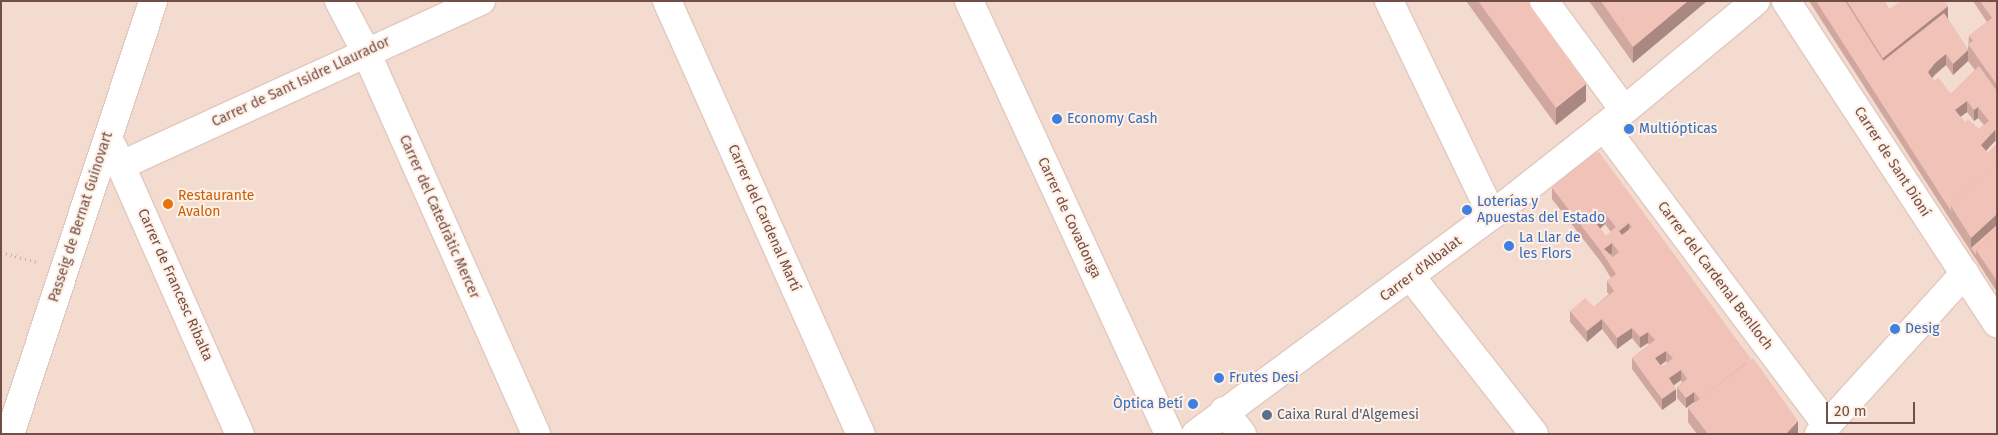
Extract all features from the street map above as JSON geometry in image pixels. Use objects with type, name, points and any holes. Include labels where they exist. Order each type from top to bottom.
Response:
[{"type":"street","name":"Passeig de Bernat Guinovart","points":[[10,434],[153,1]]},
{"type":"street","name":"Carrer del Catedràtic Mercer","points":[[339,1],[366,52],[536,434]]},
{"type":"street","name":"Carrer de Sant Isidre Llaurador","points":[[122,164],[481,1]]},
{"type":"street","name":"Carrer del Cardenal Martí","points":[[667,1],[861,434]]},
{"type":"street","name":"Carrer de Covadonga","points":[[969,1],[1169,434]]},
{"type":"street","points":[[1389,1],[1492,215]]},
{"type":"street","name":"Carrer del Cardenal Benlloch","points":[[1544,1],[1614,119],[1823,429]]},
{"type":"street","name":"Carrer d'Albalat","points":[[1196,434],[1224,411],[1492,215],[1614,119],[1756,1]]},
{"type":"street","name":"Carrer de Sant Dioní","points":[[1786,1],[1997,323]]},
{"type":"street","name":"Carrer de Francesc Ribalta","points":[[108,138],[122,164],[240,434]]},
{"type":"street","points":[[1823,429],[1965,273]]},
{"type":"street","points":[[1411,276],[1534,434]]},
{"type":"street","points":[[1224,411],[1242,434]]},
{"type":"path","points":[[1,246],[2,251],[64,271]]},
{"type":"shaded area","points":[[1,1],[1997,1],[1997,434],[1,434]]},
{"type":"building","points":[[1478,1],[1527,1],[1586,84],[1556,108]]},
{"type":"building","points":[[1601,1],[1688,1],[1633,47]]},
{"type":"building","points":[[1816,1],[1845,1],[1883,61],[1944,13],[1968,50],[1953,64],[1946,54],[1935,63],[1928,72],[1934,81],[1938,77],[1951,94],[1979,66],[1997,91],[1997,132],[1995,130],[1981,145],[1988,153],[1997,144],[1997,162],[1951,206],[1951,211]],"holes":[[[1967,101],[1974,110],[1978,107],[1989,121],[1979,129],[1968,119],[1965,122],[1955,110]]]},
{"type":"building","points":[[1847,1],[1884,1],[1889,9],[1901,1],[1945,1],[1948,6],[1883,58]]},
{"type":"building","points":[[1980,1],[1997,1],[1997,14],[1992,18]]},
{"type":"building","points":[[1997,14],[1997,85],[1968,44],[1973,41],[1969,36]]},
{"type":"building","points":[[1599,152],[1751,359],[1700,399],[1694,392],[1686,398],[1677,387],[1687,379],[1681,370],[1669,378],[1676,389],[1662,399],[1632,358],[1655,340],[1648,332],[1640,337],[1632,328],[1617,338],[1602,319],[1587,331],[1570,311],[1585,298],[1594,307],[1614,291],[1607,281],[1616,274],[1601,251],[1552,188],[1595,153]],"holes":[[[1605,214],[1616,227],[1606,236],[1595,222]],[[1629,223],[1632,227],[1622,235],[1619,231]],[[1612,243],[1619,252],[1613,257],[1604,249]],[[1666,351],[1673,358],[1662,367],[1655,358]]]},
{"type":"building","points":[[1997,162],[1997,214],[1971,238],[1951,206]]},
{"type":"building","points":[[1997,225],[1997,230],[1976,250],[1976,255],[1971,248]]},
{"type":"building","points":[[1997,230],[1997,281],[1976,250]]},
{"type":"building","points":[[1753,358],[1798,421],[1786,434],[1708,434],[1688,408]]},
{"type":"place","name":"Economy Cash","points":[[1057,119]]},
{"type":"place","name":"Multiópticas","points":[[1629,129]]},
{"type":"place","name":"Restaurante Avalon","points":[[168,204]]},
{"type":"place","name":"Loterías y Apuestas del Estado","points":[[1467,210]]},
{"type":"place","name":"La Llar de les Flors","points":[[1509,246]]},
{"type":"place","name":"Desig","points":[[1895,329]]},
{"type":"place","name":"Frutes Desi","points":[[1219,378]]},
{"type":"place","name":"Òptica Betí","points":[[1193,404]]},
{"type":"place","name":"Caixa Rural d'Algemesi","points":[[1267,415]]}]
